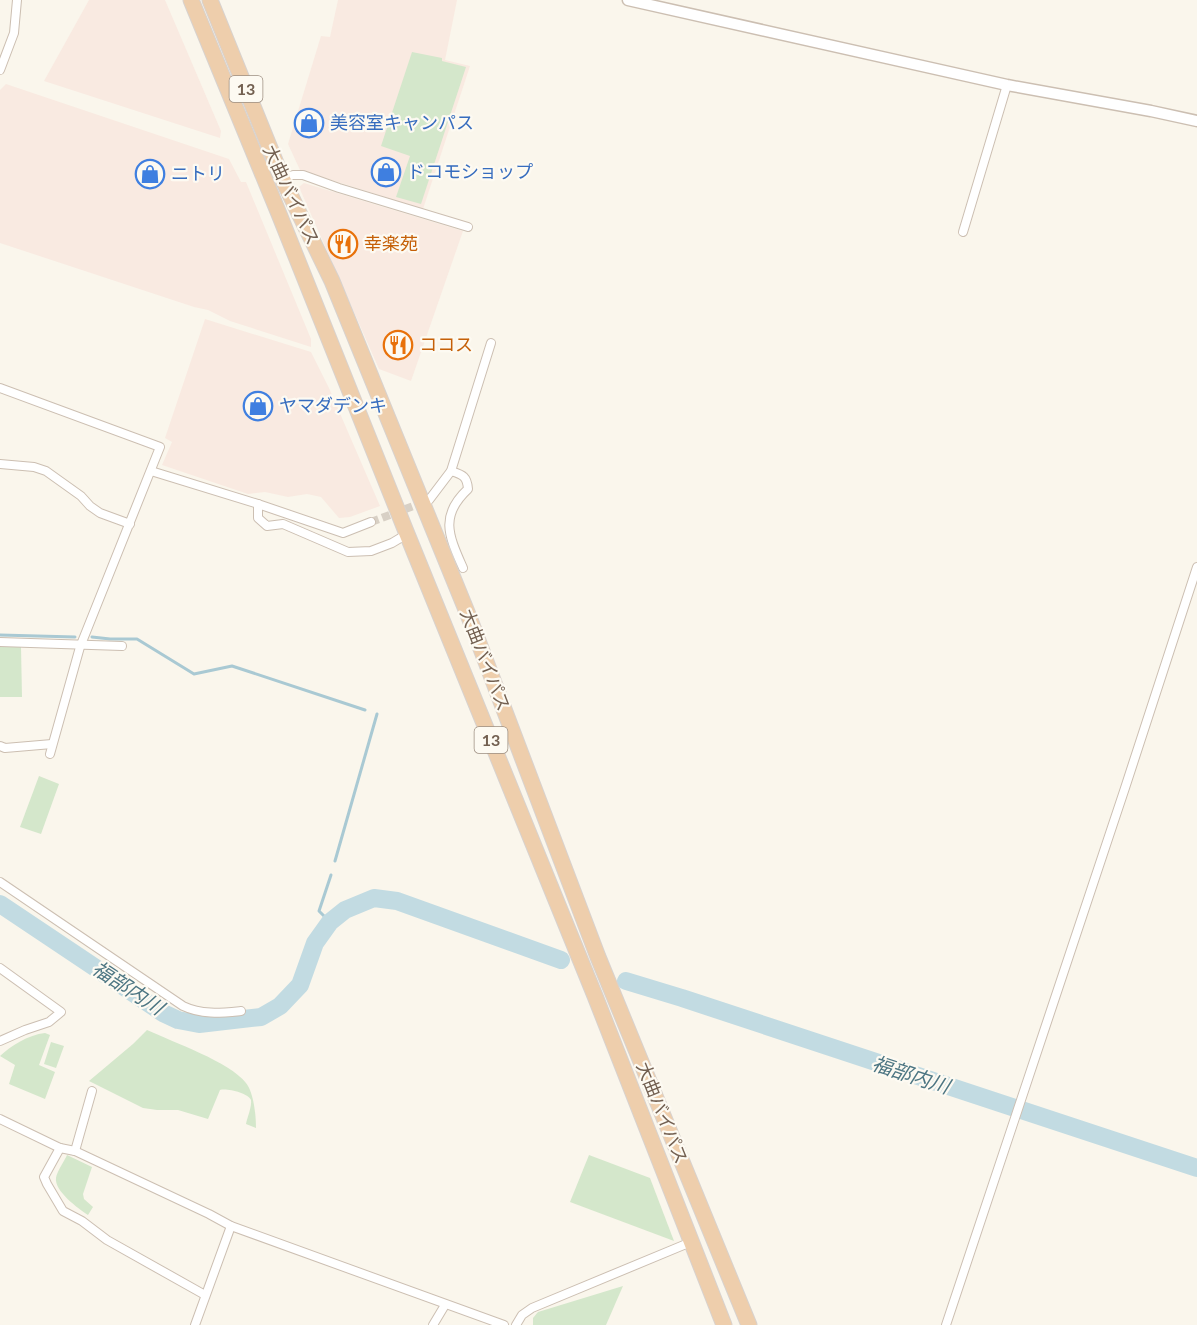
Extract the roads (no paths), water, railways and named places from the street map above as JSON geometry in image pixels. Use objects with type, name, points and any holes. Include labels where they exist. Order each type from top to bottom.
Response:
[{"type":"highway","name":"大曲バイパス","points":[[190,0],[279,214],[595,996],[724,1325]]},
{"type":"highway","name":"大曲バイパス","points":[[210,0],[282,178],[332,281],[448,565],[598,957],[749,1325]]},
{"type":"street","points":[[0,70],[14,33],[17,4],[25,0]]},
{"type":"street","points":[[628,0],[1007,86],[1197,121]]},
{"type":"street","points":[[963,232],[1007,86]]},
{"type":"street","points":[[282,178],[303,175],[468,227]]},
{"type":"street","points":[[429,500],[451,471],[491,343]]},
{"type":"street","points":[[0,388],[160,447],[82,644],[50,754]]},
{"type":"street","points":[[0,464],[34,467],[46,471],[100,513],[130,524]]},
{"type":"street","points":[[151,471],[343,533],[371,522]]},
{"type":"street","points":[[448,565],[463,568],[448,527],[451,511],[468,489],[468,481],[463,475],[451,471]]},
{"type":"street","points":[[258,504],[258,518],[267,526],[283,524],[348,552],[371,551],[407,534]]},
{"type":"street","points":[[946,1325],[1197,567]]},
{"type":"street","points":[[0,642],[122,646]]},
{"type":"street","points":[[0,746],[52,744]]},
{"type":"street","points":[[0,882],[183,1006],[201,1013],[241,1011]]},
{"type":"street","points":[[0,968],[61,1012],[49,1022],[0,1041]]},
{"type":"street","points":[[75,1151],[92,1092]]},
{"type":"street","points":[[0,1119],[60,1148],[75,1151],[231,1226],[504,1325]]},
{"type":"street","points":[[60,1148],[44,1177],[63,1211],[82,1221],[107,1240],[205,1295]]},
{"type":"street","points":[[195,1325],[231,1226]]},
{"type":"street","points":[[516,1325],[522,1315],[532,1308],[691,1242]]},
{"type":"street","points":[[433,1325],[445,1305]]},
{"type":"waterway","points":[[0,635],[75,637]]},
{"type":"waterway","points":[[92,637],[137,639],[194,674],[232,666],[365,710]]},
{"type":"waterway","points":[[335,861],[377,714]]},
{"type":"waterway","points":[[330,922],[319,911],[331,875]]},
{"type":"waterway","name":"福部内川","points":[[0,904],[163,1013],[178,1020],[199,1024],[261,1017],[280,1006],[300,985],[315,943],[330,922],[345,910],[374,898],[397,901],[561,960]]},
{"type":"waterway","name":"福部内川","points":[[626,981],[1197,1168]]},
{"type":"tunnel","points":[[371,522],[424,502]]},
{"type":"place","name":"美容室キャンパス","points":[[309,123]]},
{"type":"place","name":"ドコモショップ","points":[[386,172]]},
{"type":"place","name":"ニトリ","points":[[150,174]]},
{"type":"place","name":"幸楽苑","points":[[343,244]]},
{"type":"place","name":"ココス","points":[[398,345]]},
{"type":"place","name":"ヤマダデンキ","points":[[258,406]]}]
